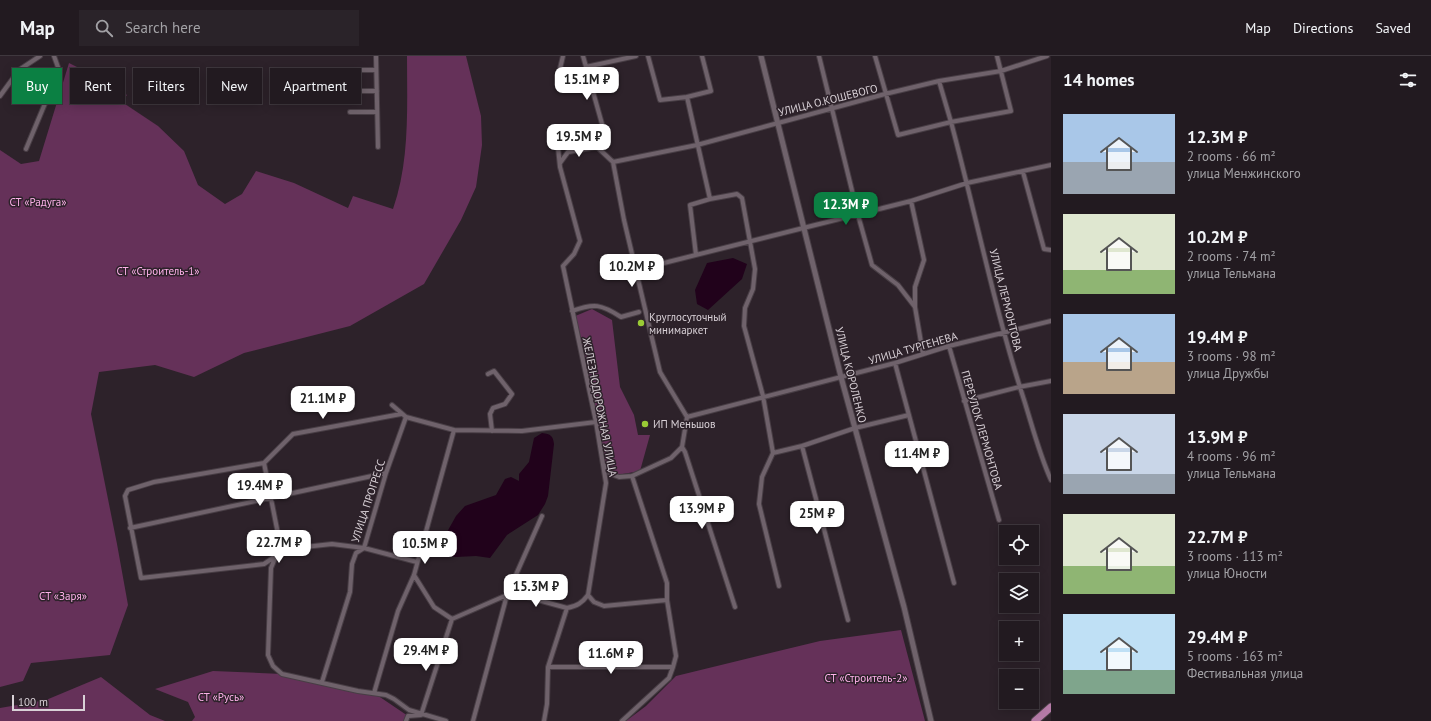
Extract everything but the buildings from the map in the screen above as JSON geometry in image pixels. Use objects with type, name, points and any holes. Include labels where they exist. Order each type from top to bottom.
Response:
[{"type":"main road","points":[[1035,721],[1051,707]]},
{"type":"street","points":[[0,96],[19,70],[40,56]]},
{"type":"street","points":[[26,148],[59,70],[54,56]]},
{"type":"street","points":[[376,56],[378,147]]},
{"type":"street","points":[[558,77],[563,56]]},
{"type":"street","points":[[560,163],[568,152],[597,147],[601,141],[604,131],[584,56]]},
{"type":"street","points":[[586,67],[636,56]]},
{"type":"street","points":[[648,56],[660,100],[687,97],[711,91],[702,56]]},
{"type":"street","name":"УЛИЦА КОРОЛЕНКО","points":[[761,56],[779,122],[841,377],[904,607],[931,721]]},
{"type":"street","points":[[819,56],[858,215],[872,265],[898,285],[914,307]]},
{"type":"street","points":[[875,56],[898,135],[951,122],[1011,111],[997,56]]},
{"type":"street","name":"УЛИЦА О.КОШЕВОГО","points":[[614,162],[697,145],[779,122],[939,81],[1000,71],[1047,56]]},
{"type":"street","points":[[361,70],[376,70]]},
{"type":"street","name":"УЛИЦА ЛЕРМОНТОВА","points":[[939,81],[967,183],[1019,387],[1045,467],[1051,480]]},
{"type":"street","points":[[361,91],[377,91]]},
{"type":"street","points":[[687,97],[710,199]]},
{"type":"street","points":[[350,112],[377,112]]},
{"type":"street","name":"ЖЕЛЕЗНОДОРОЖНАЯ УЛИЦА","points":[[557,138],[560,163],[580,241],[574,254],[563,266],[596,422],[606,483],[588,595]]},
{"type":"street","points":[[597,147],[614,162],[636,270],[660,372],[687,417],[682,447],[685,452],[735,607]]},
{"type":"street","points":[[636,270],[912,201],[967,183],[1051,165]]},
{"type":"street","points":[[1023,172],[1044,249],[1051,250]]},
{"type":"street","points":[[696,256],[690,205],[710,199],[737,194],[742,198],[752,242],[755,269],[753,289],[745,308],[744,326],[764,396],[773,453],[762,478],[759,504],[779,586]]},
{"type":"street","points":[[912,201],[924,260],[915,287],[914,307],[923,354]]},
{"type":"street","points":[[572,311],[589,305],[605,307],[621,317],[639,312]]},
{"type":"street","name":"УЛИЦА ТУРГЕНЕВА","points":[[687,417],[896,363],[949,346],[1051,321]]},
{"type":"street","name":"ПЕРЕУЛОК ЛЕРМОНТОВА","points":[[949,346],[999,520]]},
{"type":"street","points":[[896,363],[954,583]]},
{"type":"street","points":[[488,374],[494,371],[512,394],[505,404],[493,408],[490,414],[492,431]]},
{"type":"street","points":[[964,401],[1019,387],[1051,381]]},
{"type":"street","points":[[392,405],[406,417],[454,430],[522,431],[596,422]]},
{"type":"street","points":[[401,414],[293,434],[264,463],[154,482],[128,490],[125,496],[130,528],[141,578],[264,564],[286,548],[332,544],[364,548],[417,562]]},
{"type":"street","points":[[773,453],[802,446],[855,428],[909,415]]},
{"type":"street","name":"УЛИЦА ПРОГРЕСС","points":[[322,682],[350,592],[352,564],[356,553],[364,548],[386,473],[406,417]]},
{"type":"street","points":[[374,693],[398,611],[414,575],[454,430]]},
{"type":"street","points":[[802,446],[848,620]]},
{"type":"street","name":"ЖЕЛЕЗНОДОРОЖНАЯ УЛИЦА","points":[[622,721],[669,678],[676,656],[667,600],[667,583],[632,476],[671,458],[682,447]]},
{"type":"street","points":[[264,463],[279,539],[276,556],[271,568],[268,655],[272,666],[282,674],[358,691],[374,693],[394,699],[409,710],[421,715],[446,721]]},
{"type":"street","points":[[604,465],[611,474],[619,477],[632,476]]},
{"type":"street","points":[[130,528],[386,473]]},
{"type":"street","points":[[473,721],[508,594],[542,516]]},
{"type":"street","points":[[414,575],[434,607],[452,619]]},
{"type":"street","points":[[421,715],[452,619],[508,594],[567,608],[575,607],[583,602],[588,595],[594,602],[604,606],[667,600]]},
{"type":"street","points":[[544,721],[547,704],[548,667],[567,608]]},
{"type":"street","points":[[548,667],[673,667]]},
{"type":"street","points":[[406,721],[408,716],[421,715]]},
{"type":"green space","points":[[407,56],[466,56],[481,116],[482,145],[476,187],[461,220],[424,284],[350,326],[244,353],[194,377],[155,365],[99,372],[91,414],[128,605],[110,655],[31,663],[23,681],[0,687],[0,150],[21,164],[39,161],[56,104],[62,104],[62,86],[69,63],[79,68],[70,68],[70,104],[125,104],[158,126],[184,151],[198,185],[225,204],[242,194],[256,171],[294,183],[348,208],[353,196],[393,209],[405,153]]},
{"type":"green space","points":[[592,309],[612,320],[620,387],[634,415],[638,435],[650,435],[640,471],[617,475],[604,465],[573,317]]},
{"type":"green space","name":"СТ «Строитель-2»","points":[[901,630],[925,721],[626,721],[646,706],[676,676],[820,641]]},
{"type":"green space","name":"СТ «Русь»","points":[[213,671],[282,674],[374,693],[408,716],[406,721],[192,721],[195,717],[188,702],[155,689]]},
{"type":"green space","points":[[101,677],[150,715],[165,721],[0,721],[0,708],[46,700]]},
{"type":"shaded area","points":[[733,258],[747,264],[742,279],[708,310],[697,304],[695,290],[707,263]]},
{"type":"shaded area","points":[[542,433],[551,436],[554,444],[548,496],[538,515],[507,535],[490,558],[476,556],[447,556],[443,550],[442,541],[456,516],[465,506],[496,495],[505,479],[511,477],[519,481],[519,474],[529,462],[534,438]]},
{"type":"place","name":"Круглосуточный минимаркет","points":[[641,323]]},
{"type":"place","name":"ИП Меньшов","points":[[645,424]]},
{"type":"park label","name":"СТ «Радуга»","points":[[38,202]]},
{"type":"park label","name":"СТ «Строитель-1»","points":[[158,271]]},
{"type":"park label","name":"СТ «Заря»","points":[[63,596]]}]
